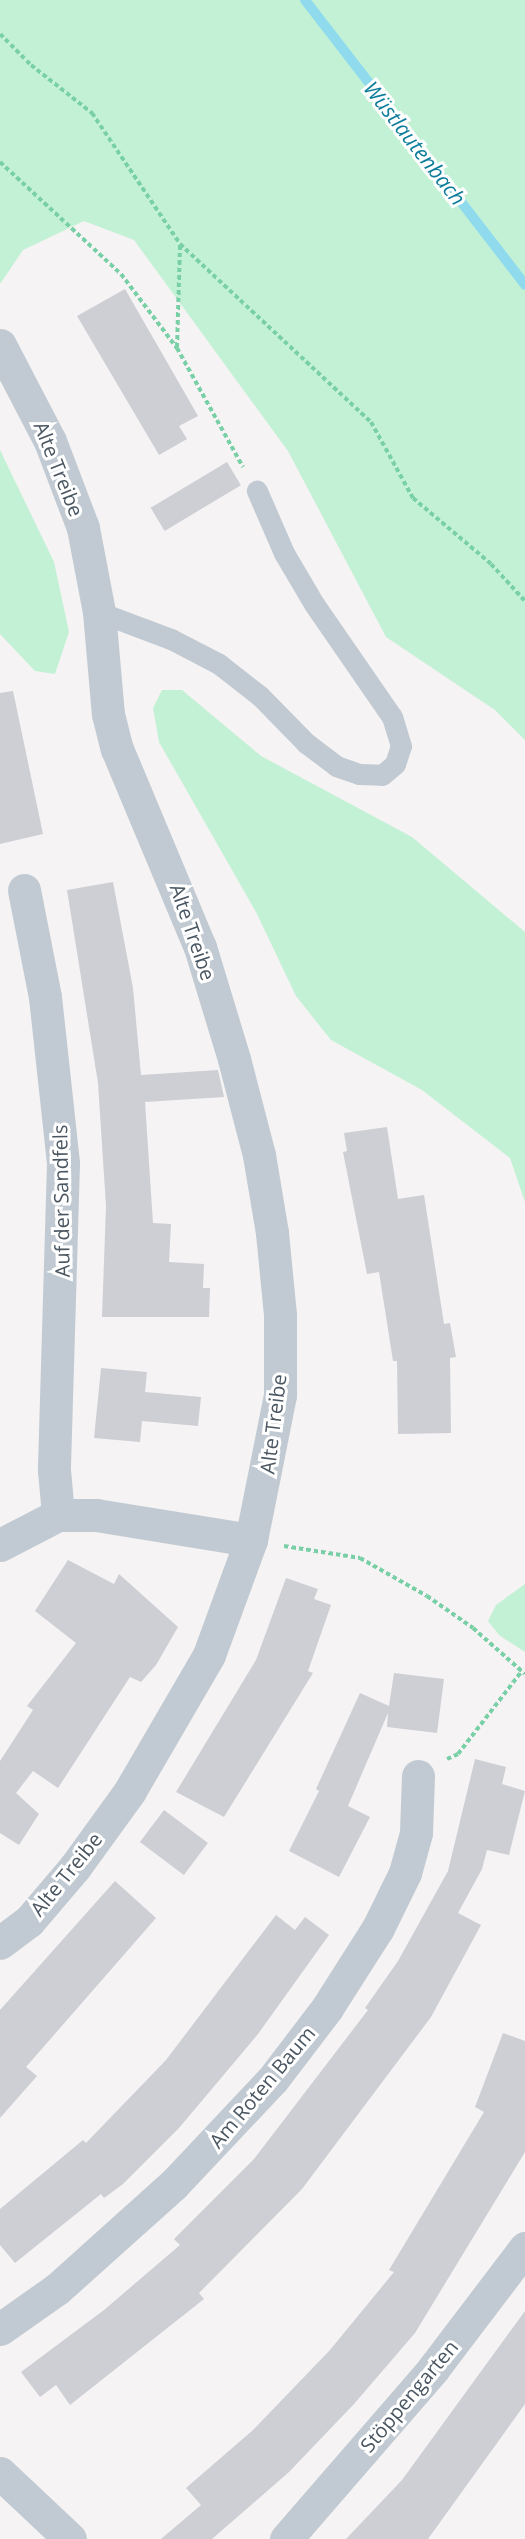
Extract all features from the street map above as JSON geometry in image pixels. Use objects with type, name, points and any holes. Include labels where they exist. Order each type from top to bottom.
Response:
[{"type":"street","name":"Alte Treibe","points":[[0,345],[50,441],[83,528],[99,612],[108,714],[117,749],[200,947],[259,1155],[270,1222],[280,1315],[280,1395],[251,1540],[209,1655],[171,1726],[75,1867],[28,1921],[0,1944]]},
{"type":"street","name":"Auf der Sandfels","points":[[24,890],[45,997],[63,1163],[54,1470],[58,1515]]},
{"type":"street","points":[[0,1545],[58,1515],[96,1515],[251,1540]]},
{"type":"street","name":"Am Roten Baum","points":[[0,2329],[57,2289],[181,2177],[273,2079],[327,2008],[378,1928],[405,1873],[416,1833],[418,1776]]},
{"type":"street","name":"Stöppengarten","points":[[286,2539],[433,2369],[525,2248]]},
{"type":"street","points":[[0,2473],[70,2539]]},
{"type":"lane","points":[[99,612],[171,639],[219,664],[260,696],[306,743],[336,766],[359,774],[382,775],[395,764],[401,746],[392,717],[314,604],[284,553],[257,491]]},
{"type":"path","points":[[0,34],[31,65],[92,113],[180,244],[371,422],[413,498],[491,564],[525,601]]},
{"type":"path","points":[[0,162],[121,274],[177,348],[257,491]]},
{"type":"path","points":[[177,348],[180,244]]},
{"type":"path","points":[[251,1540],[360,1558],[446,1609],[523,1672],[458,1754],[418,1776]]},
{"type":"green space","points":[[0,0],[525,0],[525,740],[495,710],[386,637],[288,451],[134,240],[84,221],[23,250],[0,284]]},
{"type":"green space","points":[[0,450],[54,562],[69,632],[55,674],[35,671],[0,634]]},
{"type":"green space","points":[[162,690],[182,690],[261,756],[412,837],[525,932],[525,1202],[510,1158],[422,1090],[331,1040],[296,996],[256,912],[159,742],[153,708]]},
{"type":"green space","points":[[525,1584],[525,1652],[499,1635],[488,1621],[496,1605]]},
{"type":"building","points":[[125,289],[198,416],[179,426],[187,439],[159,455],[77,316]]},
{"type":"building","points":[[227,462],[241,485],[165,531],[151,508]]},
{"type":"building","points":[[13,691],[43,834],[0,844],[0,693]]},
{"type":"building","points":[[113,882],[133,988],[141,1075],[218,1070],[224,1097],[145,1102],[153,1223],[171,1224],[169,1262],[204,1264],[203,1288],[210,1288],[209,1317],[102,1317],[106,1206],[98,1083],[67,890]]},
{"type":"building","points":[[387,1127],[398,1199],[424,1195],[444,1324],[450,1323],[456,1357],[450,1358],[451,1433],[398,1434],[397,1361],[393,1361],[379,1272],[367,1274],[343,1152],[347,1151],[344,1133]]},
{"type":"building","points":[[101,1368],[147,1372],[145,1392],[201,1397],[198,1426],[142,1421],[140,1442],[94,1438]]},
{"type":"building","points":[[68,1560],[114,1584],[119,1574],[178,1627],[156,1665],[141,1682],[130,1677],[58,1788],[33,1771],[16,1793],[39,1814],[19,1845],[0,1833],[0,1761],[33,1710],[27,1706],[76,1643],[35,1611]]},
{"type":"building","points":[[286,1578],[318,1589],[314,1599],[331,1605],[308,1671],[313,1673],[224,1817],[176,1792],[256,1660]]},
{"type":"building","points":[[394,1673],[444,1679],[437,1733],[387,1727],[388,1713],[348,1806],[370,1817],[339,1877],[289,1851],[319,1791],[316,1789],[360,1693],[389,1706]]},
{"type":"building","points":[[475,1759],[506,1767],[502,1784],[525,1791],[509,1855],[487,1850],[482,1869],[458,1913],[481,1925],[431,2017],[302,2189],[199,2293],[204,2299],[70,2405],[56,2385],[40,2397],[21,2372],[104,2310],[180,2245],[174,2239],[254,2159],[368,2010],[365,2008],[398,1961],[448,1871]]},
{"type":"building","points":[[164,1810],[208,1843],[184,1875],[140,1842]]},
{"type":"building","points":[[115,1881],[156,1918],[26,2067],[37,2076],[0,2118],[0,2010]]},
{"type":"building","points":[[276,1915],[295,1930],[305,1917],[329,1935],[258,2034],[179,2128],[123,2184],[104,2198],[101,2194],[15,2263],[0,2245],[0,2209],[83,2140],[86,2143],[166,2060]]},
{"type":"building","points":[[503,2033],[525,2041],[525,2152],[415,2333],[354,2404],[289,2472],[212,2539],[161,2539],[201,2505],[186,2488],[253,2430],[330,2350],[394,2272],[389,2270],[484,2112],[475,2107]]},
{"type":"building","points":[[525,2311],[525,2404],[428,2539],[346,2539],[402,2480]]},
{"type":"waterway","name":"Wüstlautenbach","points":[[305,0],[525,285]]}]
